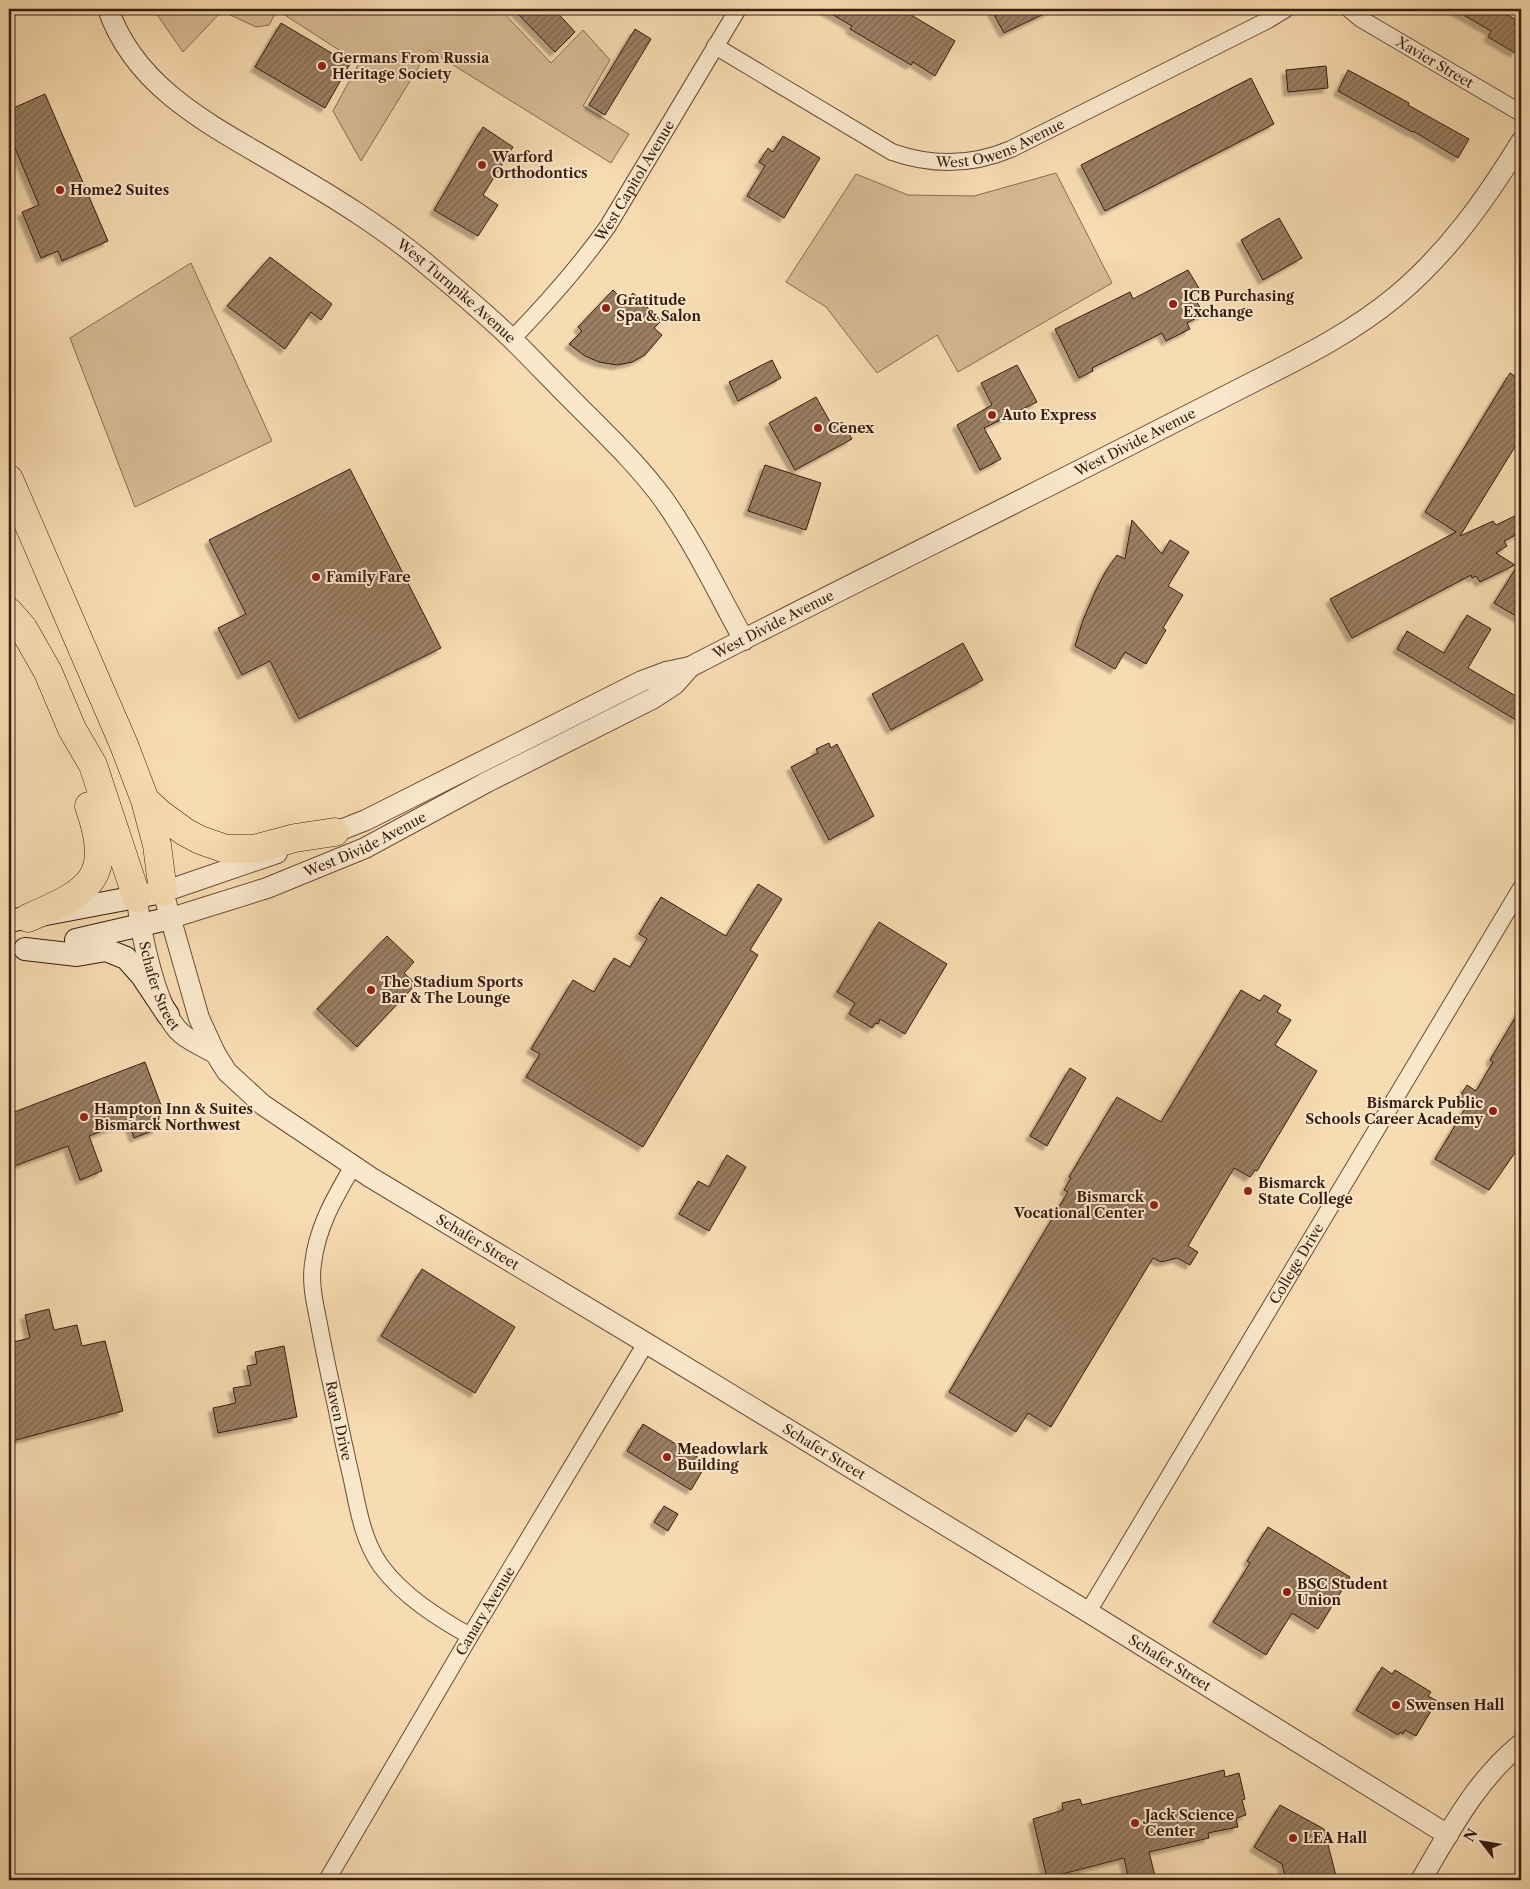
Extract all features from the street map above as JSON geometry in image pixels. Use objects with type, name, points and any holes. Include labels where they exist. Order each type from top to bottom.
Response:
[{"type":"highway","points":[[9,479],[120,736],[144,800],[157,845],[150,895]]},
{"type":"highway","points":[[9,612],[23,628],[48,672],[72,729],[94,765],[150,895]]},
{"type":"highway","points":[[18,920],[64,903],[78,894],[96,873],[99,860],[99,845],[96,827],[74,763],[72,729]]},
{"type":"highway","points":[[144,800],[159,814],[185,832],[200,840],[226,849],[254,849],[295,838],[335,832]]},
{"type":"main road","name":"West Divide Avenue","points":[[18,920],[150,895]]},
{"type":"main road","name":"West Divide Avenue","points":[[17,950],[140,926],[171,918]]},
{"type":"main road","points":[[17,950],[77,955],[106,950],[126,958],[142,976],[168,1015]]},
{"type":"street","name":"West Turnpike Avenue","points":[[108,9],[122,40],[136,61],[163,91],[193,114],[309,183],[378,227],[426,263],[512,339],[654,486],[686,536],[744,640]]},
{"type":"street","name":"West Capitol Avenue","points":[[512,339],[554,296],[590,252],[630,190],[738,9]]},
{"type":"street","name":"West Owens Avenue","points":[[715,46],[892,152],[911,159],[961,163],[996,156],[1011,149],[1268,20],[1286,9]]},
{"type":"street","name":"Xavier Street","points":[[1349,9],[1361,19],[1521,113]]},
{"type":"street","name":"West Divide Avenue","points":[[150,895],[219,874],[366,820],[642,680],[690,667],[1308,354],[1356,325],[1397,295],[1452,240],[1488,195],[1521,142]]},
{"type":"street","name":"West Divide Avenue","points":[[171,918],[267,888],[320,868],[365,848],[471,790],[652,700],[675,684],[690,667]]},
{"type":"street","name":"College Drive","points":[[1088,1612],[1521,888]]},
{"type":"street","name":"Schafer Street","points":[[215,1053],[181,1033],[168,1015],[154,982],[140,926],[150,895],[171,918],[199,1018],[215,1053],[227,1072],[263,1105],[353,1166],[486,1248],[1088,1612],[1448,1835]]},
{"type":"street","name":"Raven Drive","points":[[353,1166],[332,1201],[320,1230],[313,1263],[312,1290],[358,1510],[368,1543],[380,1565],[410,1596],[446,1622],[470,1636]]},
{"type":"street","name":"Canary Avenue","points":[[327,1880],[470,1636],[646,1343]]},
{"type":"street","points":[[1421,1880],[1478,1788],[1497,1766],[1521,1744]]},
{"type":"shaded area","points":[[153,9],[500,9],[551,63],[583,30],[610,60],[583,106],[629,134],[611,163],[429,50],[361,161],[333,111],[359,63],[277,10],[269,25],[256,27],[222,11],[183,52]]},
{"type":"shaded area","points":[[1056,173],[1112,283],[958,372],[937,335],[877,373],[826,307],[786,282],[856,174],[908,195],[974,196]]},
{"type":"shaded area","points":[[191,263],[272,441],[135,507],[70,338]]},
{"type":"building","points":[[513,9],[554,9],[575,32],[555,52]]},
{"type":"building","points":[[823,9],[901,9],[955,41],[935,76],[913,62],[911,65],[850,29],[852,26]]},
{"type":"building","points":[[991,9],[1054,9],[1004,33]]},
{"type":"building","points":[[1453,9],[1490,9],[1501,15],[1503,12],[1521,23],[1521,42],[1515,53],[1488,37],[1491,31]]},
{"type":"building","name":"Germans From Russia Heritage Society","points":[[281,23],[350,64],[325,108],[255,67]]},
{"type":"building","points":[[635,29],[651,39],[605,115],[589,105]]},
{"type":"building","points":[[1326,66],[1328,88],[1288,92],[1286,70]]},
{"type":"building","points":[[1348,70],[1409,103],[1408,105],[1469,139],[1458,158],[1413,131],[1338,91]]},
{"type":"building","points":[[1251,78],[1274,124],[1105,211],[1081,165]]},
{"type":"building","name":"Home2 Suites","points":[[45,94],[108,241],[62,261],[58,251],[41,258],[22,212],[39,205],[12,141],[9,142],[9,110]]},
{"type":"building","name":"Warford Orthodontics","points":[[483,127],[513,147],[483,195],[498,205],[478,236],[434,210]]},
{"type":"building","points":[[783,136],[820,158],[784,218],[747,196],[765,166],[759,162],[768,148],[773,152]]},
{"type":"building","points":[[1279,218],[1302,258],[1263,280],[1241,240]]},
{"type":"building","points":[[270,257],[332,304],[321,320],[311,312],[285,349],[227,306]]},
{"type":"building","points":[[1188,270],[1200,290],[1192,294],[1204,314],[1187,323],[1190,329],[1166,341],[1162,333],[1092,368],[1093,371],[1079,378],[1055,329],[1130,292],[1133,299]]},
{"type":"building","points":[[613,290],[625,302],[633,293],[661,321],[654,328],[662,335],[645,355],[632,362],[617,365],[599,362],[585,356],[569,344],[582,331],[578,327]]},
{"type":"building","points":[[772,360],[781,378],[738,401],[729,382]]},
{"type":"building","name":"Auto Express","points":[[1017,365],[1037,402],[984,428],[1001,459],[980,470],[957,425],[992,405],[981,383]]},
{"type":"building","points":[[1510,373],[1521,380],[1521,437],[1460,536],[1493,521],[1496,525],[1517,515],[1521,523],[1521,532],[1504,541],[1507,546],[1496,553],[1515,565],[1480,582],[1476,576],[1472,578],[1471,575],[1352,638],[1330,599],[1456,532],[1425,512]]},
{"type":"building","points":[[816,397],[833,427],[842,422],[852,439],[795,470],[769,423]]},
{"type":"building","points":[[765,465],[821,483],[806,530],[748,511]]},
{"type":"building","name":"Family Fare","points":[[350,469],[441,648],[299,719],[270,661],[242,675],[218,628],[246,614],[209,540]]},
{"type":"building","points":[[1132,520],[1162,554],[1170,540],[1189,552],[1168,586],[1183,595],[1163,628],[1166,630],[1146,664],[1125,652],[1115,669],[1075,646],[1083,620],[1106,571],[1117,555],[1125,559]]},
{"type":"building","points":[[1521,560],[1521,619],[1494,603]]},
{"type":"building","points":[[1467,615],[1491,629],[1468,668],[1521,699],[1521,711],[1516,720],[1397,649],[1407,631],[1444,653]]},
{"type":"building","points":[[963,643],[983,680],[891,730],[872,694]]},
{"type":"building","points":[[829,743],[831,748],[837,744],[874,816],[829,840],[791,767],[818,753],[816,749]]},
{"type":"building","points":[[758,884],[782,899],[750,950],[758,955],[643,1147],[526,1077],[540,1054],[531,1049],[573,980],[594,992],[614,958],[630,967],[647,939],[639,934],[661,897],[726,936]]},
{"type":"building","points":[[879,922],[947,964],[905,1034],[880,1019],[878,1024],[876,1023],[872,1028],[849,1014],[855,1003],[837,992]]},
{"type":"building","name":"The Stadium Sports Bar & The Lounge","points":[[387,936],[414,962],[404,973],[416,984],[357,1047],[317,1009]]},
{"type":"building","points":[[1241,990],[1260,1001],[1264,995],[1281,1005],[1277,1012],[1291,1020],[1275,1045],[1317,1071],[1257,1171],[1255,1170],[1250,1177],[1234,1168],[1188,1246],[1198,1252],[1190,1265],[1177,1258],[1161,1262],[1153,1258],[1051,1427],[1028,1413],[1016,1432],[949,1392],[1068,1192],[1064,1190],[1071,1178],[1069,1177],[1117,1097],[1161,1122]]},
{"type":"building","name":"Bismarck Public Schools Career Academy","points":[[1521,1008],[1521,1144],[1489,1190],[1435,1159],[1468,1104],[1458,1099],[1467,1085],[1476,1091],[1493,1062],[1490,1060]]},
{"type":"building","name":"Hampton Inn & Suites Bismarck Northwest","points":[[145,1062],[161,1105],[157,1129],[134,1138],[128,1121],[89,1136],[102,1171],[80,1180],[68,1146],[9,1168],[9,1114]]},
{"type":"building","points":[[1070,1068],[1086,1078],[1047,1146],[1030,1136]]},
{"type":"building","points":[[727,1155],[746,1167],[709,1231],[679,1214],[698,1181],[709,1187]]},
{"type":"building","points":[[422,1269],[515,1327],[475,1393],[381,1336]]},
{"type":"building","points":[[49,1309],[54,1330],[77,1325],[82,1346],[105,1341],[123,1411],[9,1442],[9,1367],[13,1366],[9,1343],[30,1338],[25,1315]]},
{"type":"building","points":[[284,1346],[297,1417],[218,1433],[213,1408],[236,1403],[233,1388],[251,1385],[247,1366],[257,1364],[255,1352]]},
{"type":"building","name":"Meadowlark Building","points":[[643,1424],[707,1463],[691,1490],[627,1451]]},
{"type":"building","points":[[664,1506],[678,1514],[668,1531],[654,1522]]},
{"type":"building","name":"BSC Student Union","points":[[1268,1527],[1350,1577],[1318,1629],[1292,1613],[1266,1655],[1213,1622],[1250,1563],[1247,1561]]},
{"type":"building","name":"Swensen Hall","points":[[1382,1667],[1392,1674],[1395,1670],[1431,1692],[1428,1696],[1437,1701],[1416,1736],[1405,1730],[1403,1734],[1400,1732],[1398,1735],[1356,1710]]},
{"type":"building","name":"Jack Science Center","points":[[1224,1770],[1225,1777],[1239,1773],[1245,1799],[1242,1800],[1246,1815],[1236,1818],[1238,1827],[1208,1833],[1209,1838],[1149,1852],[1156,1880],[1129,1880],[1124,1858],[1047,1878],[1033,1819],[1063,1810],[1062,1803],[1080,1799],[1082,1805]]},
{"type":"building","name":"LEA Hall","points":[[1280,1805],[1324,1829],[1337,1880],[1286,1880],[1282,1864],[1254,1847]]},
{"type":"place","name":"Germans From Russia Heritage Society","points":[[322,66]]},
{"type":"place","name":"Warford Orthodontics","points":[[482,165]]},
{"type":"place","name":"Home2 Suites","points":[[60,190]]},
{"type":"place","name":"ICB Purchasing Exchange","points":[[1173,304]]},
{"type":"place","name":"Gratitude Spa & Salon","points":[[606,308]]},
{"type":"place","name":"Auto Express","points":[[992,415]]},
{"type":"place","name":"Cenex","points":[[818,428]]},
{"type":"place","name":"Family Fare","points":[[316,577]]},
{"type":"place","name":"The Stadium Sports Bar & The Lounge","points":[[371,990]]},
{"type":"place","name":"Bismarck Public Schools Career Academy","points":[[1493,1111]]},
{"type":"place","name":"Hampton Inn & Suites Bismarck Northwest","points":[[84,1117]]},
{"type":"place","name":"Bismarck State College","points":[[1248,1191]]},
{"type":"place","name":"Bismarck Vocational Center","points":[[1154,1205]]},
{"type":"place","name":"Meadowlark Building","points":[[667,1457]]},
{"type":"place","name":"BSC Student Union","points":[[1287,1592]]},
{"type":"place","name":"Swensen Hall","points":[[1396,1705]]},
{"type":"place","name":"Jack Science Center","points":[[1135,1823]]},
{"type":"place","name":"LEA Hall","points":[[1293,1838]]}]
